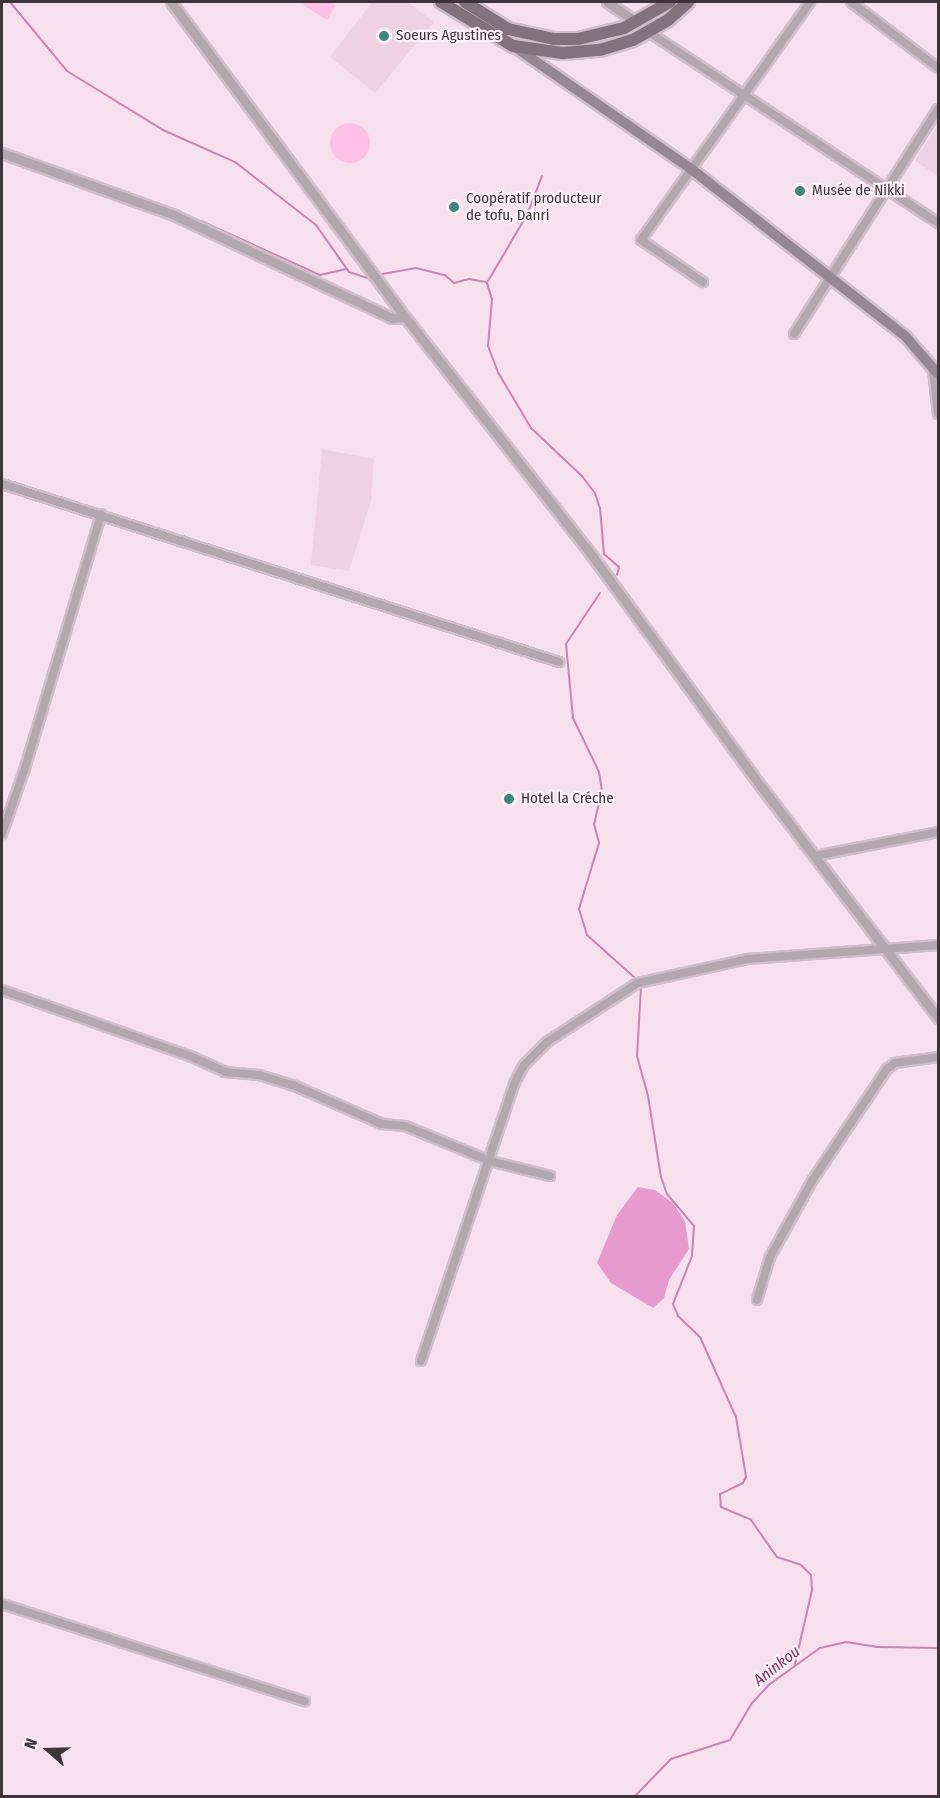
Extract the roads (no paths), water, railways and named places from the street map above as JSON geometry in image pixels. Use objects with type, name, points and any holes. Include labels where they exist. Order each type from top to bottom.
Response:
[{"type":"main road","points":[[441,2],[513,46],[690,168],[905,336],[936,372]]},
{"type":"main road","points":[[465,2],[508,29],[554,39],[603,35],[637,22],[670,2]]},
{"type":"main road","points":[[513,46],[583,53],[650,33],[688,2]]},
{"type":"street","points":[[171,2],[405,317],[593,556],[815,856],[939,1018]]},
{"type":"street","points":[[607,2],[637,22]]},
{"type":"street","points":[[703,282],[641,240],[742,93],[810,2]]},
{"type":"street","points":[[851,2],[939,68]]},
{"type":"street","points":[[650,33],[939,223]]},
{"type":"street","points":[[794,334],[890,190],[939,109]]},
{"type":"street","points":[[2,153],[174,215],[392,318],[405,317]]},
{"type":"street","points":[[936,372],[939,414]]},
{"type":"street","points":[[2,484],[559,662]]},
{"type":"street","points":[[2,834],[29,756],[101,514]]},
{"type":"street","points":[[815,856],[939,832]]},
{"type":"street","points":[[421,1361],[524,1065],[547,1042],[622,991],[639,983],[748,959],[939,945]]},
{"type":"street","points":[[2,990],[192,1057],[225,1072],[259,1075],[295,1086],[382,1124],[405,1126],[490,1161],[550,1176]]},
{"type":"street","points":[[757,1300],[770,1257],[812,1181],[887,1069],[895,1063],[939,1058]]},
{"type":"street","points":[[2,1604],[304,1701]]},
{"type":"waterway","points":[[10,2],[67,71],[163,130],[235,162],[316,225],[349,272],[367,278]]},
{"type":"waterway","points":[[17,154],[43,163]]},
{"type":"waterway","points":[[542,176],[528,213],[487,283],[492,299],[488,346],[499,374],[531,428],[582,476],[595,493],[600,508],[604,554],[619,567],[617,575]]},
{"type":"waterway","points":[[180,213],[195,219]]},
{"type":"waterway","points":[[201,221],[320,275],[346,269]]},
{"type":"waterway","points":[[382,274],[416,268],[445,275],[454,283],[469,279],[486,282]]},
{"type":"waterway","points":[[600,593],[566,644],[573,718],[599,772],[602,790],[594,824],[599,843],[579,909],[587,935],[636,979]]},
{"type":"waterway","points":[[641,987],[637,1056],[648,1096],[661,1177],[667,1194],[694,1226],[692,1256],[673,1304],[678,1316],[700,1337],[736,1417],[746,1477],[743,1483],[720,1494],[721,1507],[751,1520],[777,1557],[801,1565],[811,1575],[812,1590],[795,1664]]},
{"type":"waterway","name":"Aninkou","points":[[635,1796],[671,1759],[730,1740],[752,1703],[770,1684],[820,1648],[846,1642],[878,1647],[938,1648]]},
{"type":"place","name":"Soeurs Agustines","points":[[384,36]]},
{"type":"place","name":"Musée de Nikki","points":[[800,191]]},
{"type":"place","name":"Coopératif producteur de tofu, Danri","points":[[454,207]]},
{"type":"place","name":"Hotel la Créche","points":[[509,799]]}]
